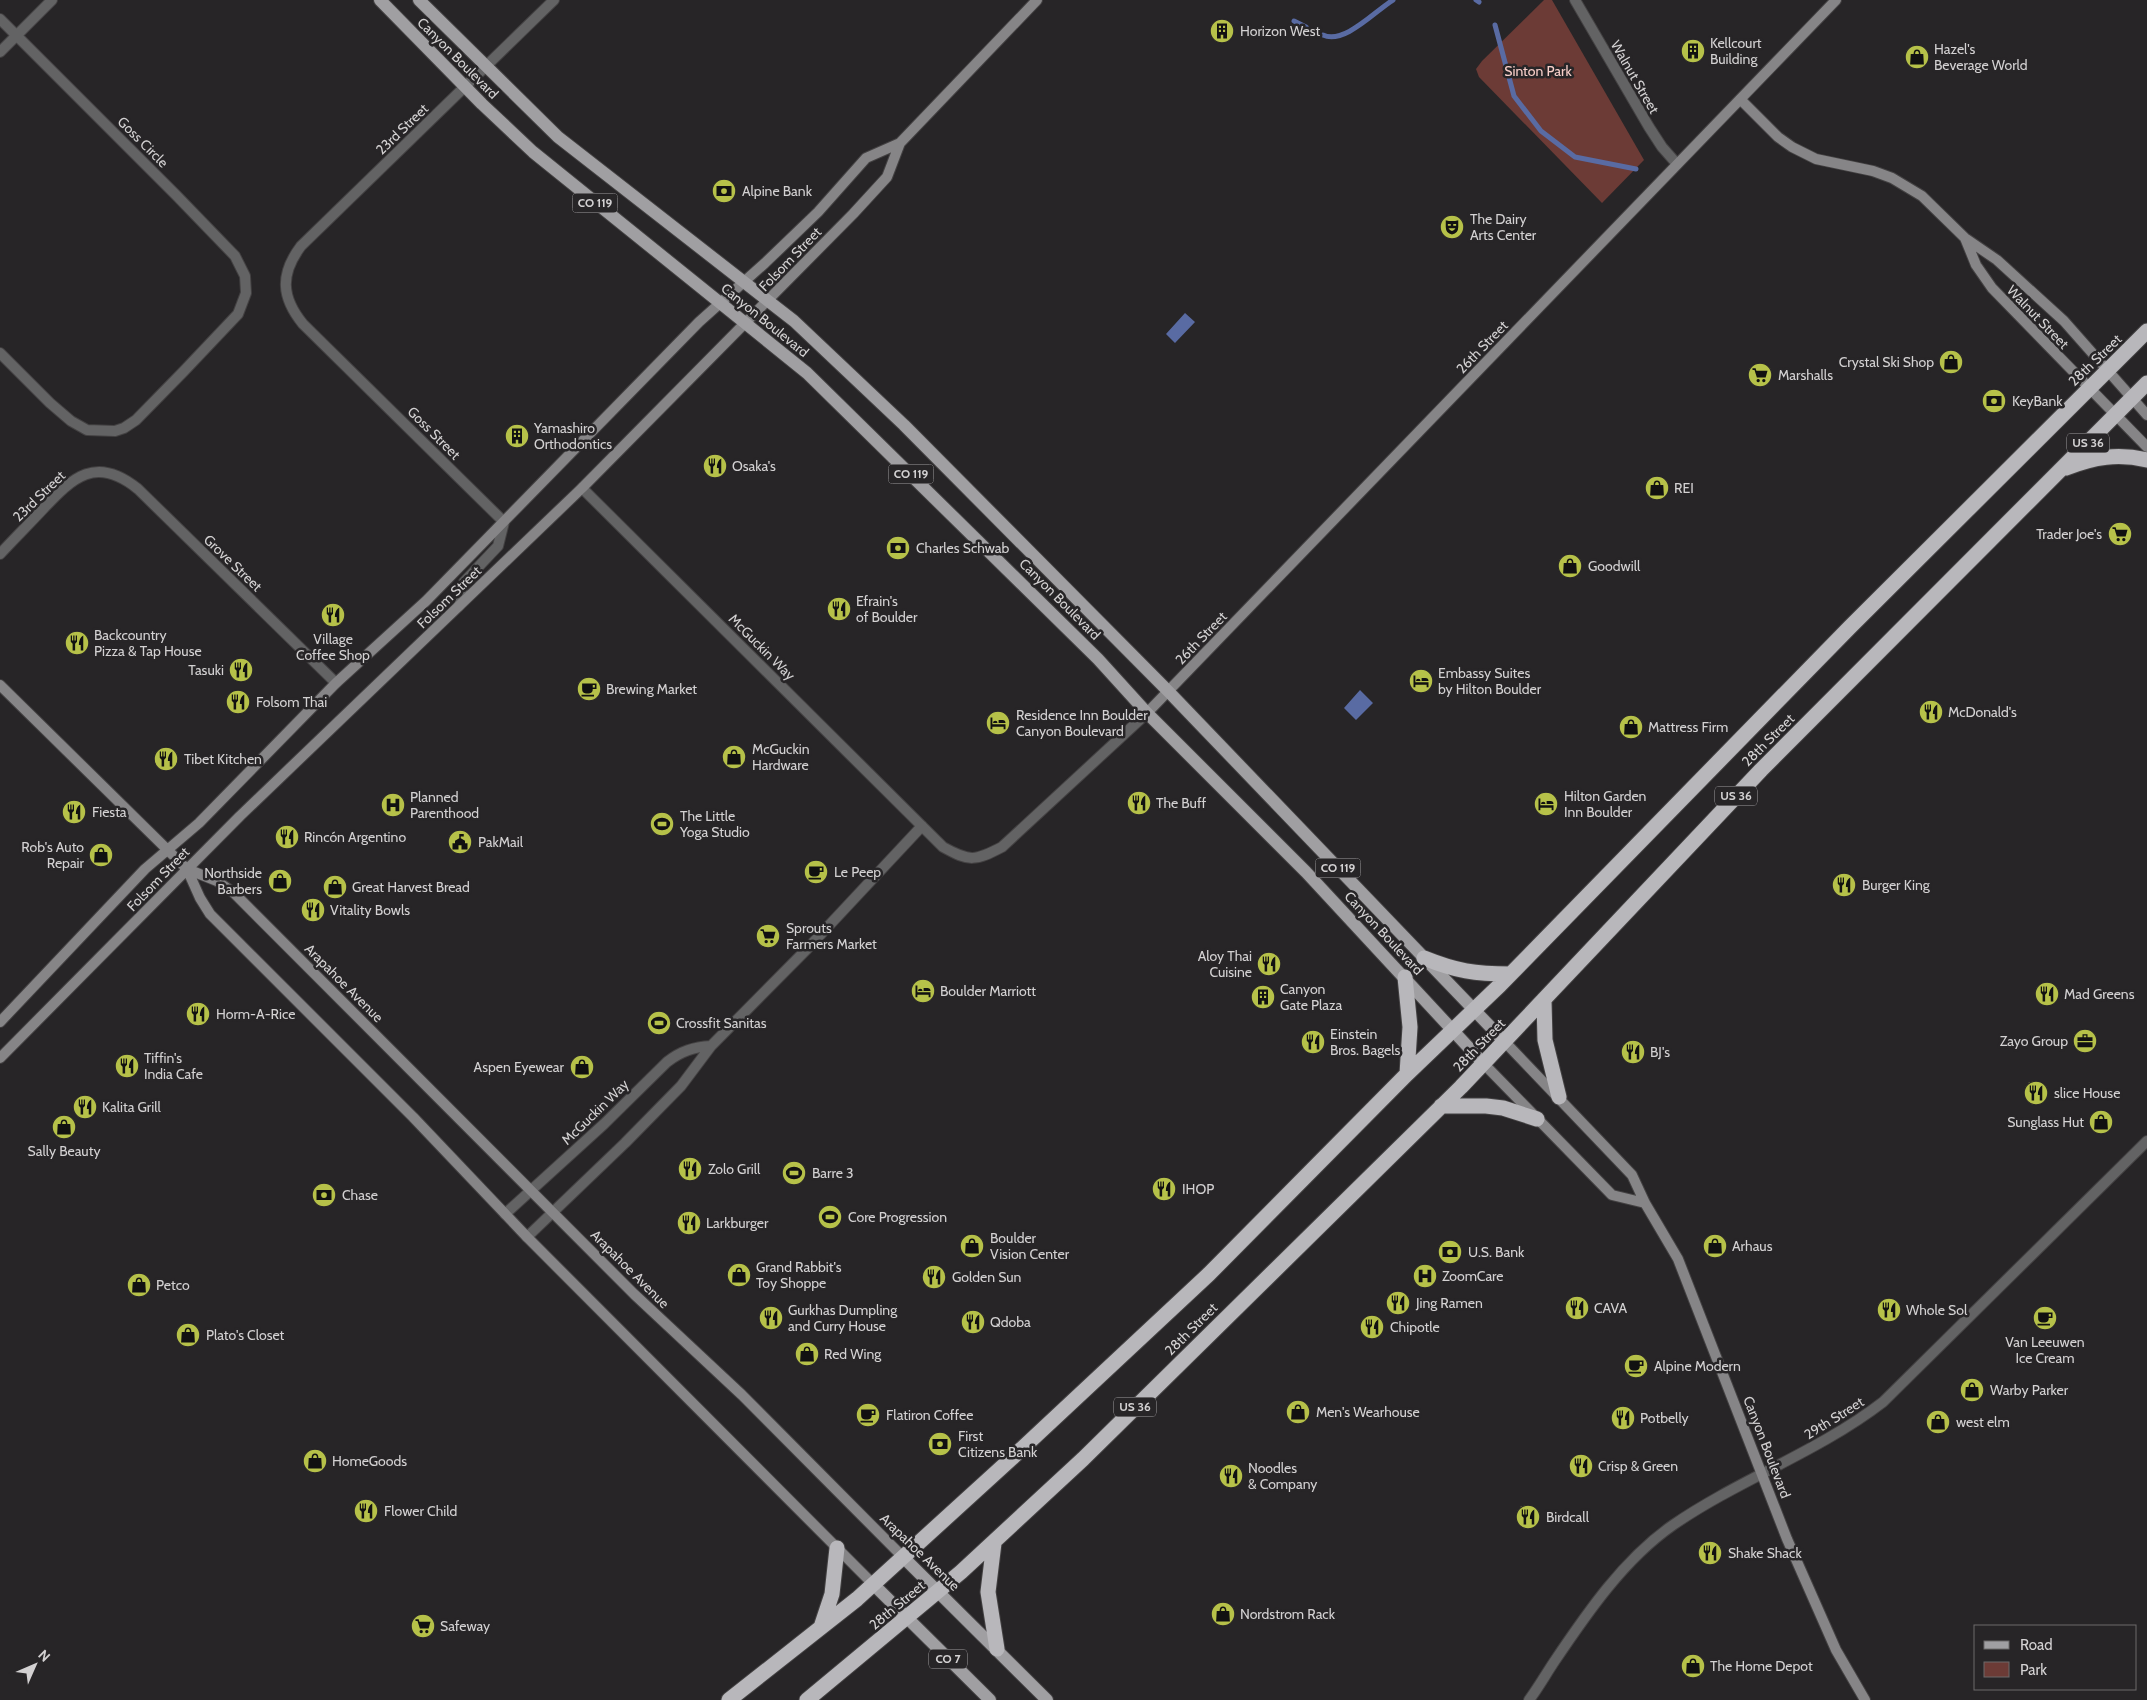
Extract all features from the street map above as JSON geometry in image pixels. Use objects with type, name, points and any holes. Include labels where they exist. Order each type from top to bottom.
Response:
[{"type":"highway","name":"28th Street","points":[[821,1627],[903,1557],[1209,1274],[1407,1074],[1510,974],[1780,697],[2147,331]]},
{"type":"highway","name":"28th Street","points":[[807,1700],[940,1591],[1083,1459],[1441,1106],[1544,1001],[1761,770],[2147,383]]},
{"type":"highway","points":[[2060,470],[2103,456],[2117,455],[2147,460]]},
{"type":"highway","name":"CO 119","points":[[1424,958],[1451,969],[1488,974],[1510,974]]},
{"type":"highway","points":[[1405,977],[1410,1027],[1407,1074]]},
{"type":"highway","points":[[1544,1001],[1546,1040],[1559,1097]]},
{"type":"highway","points":[[1441,1106],[1503,1108],[1537,1119]]},
{"type":"highway","points":[[994,1543],[988,1592],[997,1649]]},
{"type":"highway","points":[[821,1627],[832,1594],[837,1548]]},
{"type":"highway","name":"US 36","points":[[729,1700],[821,1627]]},
{"type":"main road","name":"Canyon Boulevard","points":[[380,0],[465,87],[533,152],[807,373],[1070,631],[1147,713],[1306,872],[1405,977],[1452,1031],[1612,1195],[1646,1203]]},
{"type":"main road","name":"Canyon Boulevard","points":[[419,0],[558,137],[809,334],[904,425],[1168,691],[1632,1175],[1678,1259],[1715,1350],[1761,1474],[1824,1624],[1836,1650],[1865,1700]]},
{"type":"main road","name":"Folsom Street","points":[[0,1022],[145,869],[204,818],[336,683],[426,601],[699,322],[813,217],[866,158],[900,143],[1037,0]]},
{"type":"main road","name":"26th Street","points":[[1147,713],[1836,0]]},
{"type":"main road","name":"Walnut Street","points":[[1741,100],[1778,137],[1792,148],[1816,159],[1873,172],[1913,189],[1930,202],[1965,238],[1983,249],[2027,286],[2076,334],[2147,415]]},
{"type":"main road","name":"Folsom Street","points":[[0,1058],[240,816],[582,488],[746,323],[887,177],[900,143]]},
{"type":"main road","name":"Walnut Street","points":[[1965,238],[1976,265],[1992,288],[2147,447]]},
{"type":"main road","name":"Arapahoe Avenue","points":[[0,686],[187,869],[200,898],[210,914],[413,1117],[528,1237],[907,1619],[990,1700]]},
{"type":"main road","name":"Arapahoe Avenue","points":[[187,869],[217,881],[234,893],[638,1299],[742,1395],[1047,1700]]},
{"type":"street","points":[[0,52],[52,0]]},
{"type":"street","name":"23rd Street","points":[[286,288],[285,281],[291,259],[301,246],[554,0]]},
{"type":"street","name":"Walnut Street","points":[[1575,0],[1649,128],[1677,164]]},
{"type":"street","name":"Goss Circle","points":[[0,19],[176,194],[235,256],[245,276],[245,295],[238,314],[145,412],[124,428],[106,431],[87,430],[71,421],[50,403],[0,353]]},
{"type":"street","name":"Goss Street","points":[[286,288],[290,304],[303,324],[504,522]]},
{"type":"street","name":"23rd Street","points":[[0,554],[72,480],[88,473],[104,472]]},
{"type":"street","name":"Grove Street","points":[[104,472],[125,479],[138,489],[336,683]]},
{"type":"street","name":"McGuckin Way","points":[[582,488],[943,848],[961,857],[980,858],[1002,847],[1147,713]]},
{"type":"street","points":[[459,606],[464,582],[498,546],[504,522]]},
{"type":"street","points":[[528,1237],[626,1143],[681,1086],[712,1046],[807,949],[922,826]]},
{"type":"street","name":"McGuckin Way","points":[[506,1214],[604,1124],[667,1062],[694,1047],[712,1046]]},
{"type":"street","name":"29th Street","points":[[1529,1700],[1584,1620],[1635,1557],[1673,1525],[1732,1489],[1819,1444],[1883,1402],[2147,1141]]},
{"type":"green space","name":"Sinton Park","points":[[1544,0],[1552,0],[1644,160],[1602,203],[1479,77],[1476,69]]},
{"type":"water","points":[[1185,313],[1195,322],[1175,343],[1166,334]]},
{"type":"water","points":[[1360,690],[1373,703],[1356,720],[1344,708]]},
{"type":"waterway","points":[[1323,35],[1331,37],[1350,31],[1393,0]]},
{"type":"waterway","points":[[1294,21],[1306,27]]},
{"type":"waterway","points":[[1495,25],[1514,96],[1541,131],[1575,157],[1636,169]]},
{"type":"place","name":"Horizon West","points":[[1222,31]]},
{"type":"place","name":"Kellcourt Building","points":[[1693,51]]},
{"type":"place","name":"Hazel's Beverage World","points":[[1917,57]]},
{"type":"place","name":"Alpine Bank","points":[[724,191]]},
{"type":"place","name":"The Dairy Arts Center","points":[[1452,227]]},
{"type":"place","name":"Crystal Ski Shop","points":[[1951,362]]},
{"type":"place","name":"Marshalls","points":[[1760,375]]},
{"type":"place","name":"KeyBank","points":[[1994,401]]},
{"type":"place","name":"Yamashiro Orthodontics","points":[[517,436]]},
{"type":"place","name":"Osaka's","points":[[715,466]]},
{"type":"place","name":"REI","points":[[1657,488]]},
{"type":"place","name":"Trader Joe's","points":[[2120,534]]},
{"type":"place","name":"Charles Schwab","points":[[898,548]]},
{"type":"place","name":"Goodwill","points":[[1570,566]]},
{"type":"place","name":"Efrain's of Boulder","points":[[839,609]]},
{"type":"place","name":"Village Coffee Shop","points":[[333,615]]},
{"type":"place","name":"Backcountry Pizza & Tap House","points":[[77,643]]},
{"type":"place","name":"Tasuki","points":[[241,670]]},
{"type":"place","name":"Embassy Suites by Hilton Boulder","points":[[1421,681]]},
{"type":"place","name":"Brewing Market","points":[[589,689]]},
{"type":"place","name":"Folsom Thai","points":[[238,702]]},
{"type":"place","name":"McDonald's","points":[[1931,712]]},
{"type":"place","name":"Residence Inn Boulder Canyon Boulevard","points":[[998,723]]},
{"type":"place","name":"Mattress Firm","points":[[1631,727]]},
{"type":"place","name":"McGuckin Hardware","points":[[734,757]]},
{"type":"place","name":"Tibet Kitchen","points":[[166,759]]},
{"type":"place","name":"The Buff","points":[[1139,803]]},
{"type":"place","name":"Hilton Garden Inn Boulder","points":[[1546,804]]},
{"type":"place","name":"Planned Parenthood","points":[[393,805]]},
{"type":"place","name":"Fiesta","points":[[74,812]]},
{"type":"place","name":"The Little Yoga Studio","points":[[662,824]]},
{"type":"place","name":"Rincón Argentino","points":[[287,837]]},
{"type":"place","name":"PakMail","points":[[460,842]]},
{"type":"place","name":"Rob's Auto Repair","points":[[101,855]]},
{"type":"place","name":"Le Peep","points":[[816,872]]},
{"type":"place","name":"Northside Barbers","points":[[280,881]]},
{"type":"place","name":"Burger King","points":[[1844,885]]},
{"type":"place","name":"Great Harvest Bread","points":[[335,887]]},
{"type":"place","name":"Vitality Bowls","points":[[313,910]]},
{"type":"place","name":"Sprouts Farmers Market","points":[[768,936]]},
{"type":"place","name":"Aloy Thai Cuisine","points":[[1269,964]]},
{"type":"place","name":"Boulder Marriott","points":[[923,991]]},
{"type":"place","name":"Mad Greens","points":[[2047,994]]},
{"type":"place","name":"Canyon Gate Plaza","points":[[1263,997]]},
{"type":"place","name":"Horm-A-Rice","points":[[198,1014]]},
{"type":"place","name":"Crossfit Sanitas","points":[[659,1023]]},
{"type":"place","name":"Zayo Group","points":[[2085,1041]]},
{"type":"place","name":"Einstein Bros. Bagels","points":[[1313,1042]]},
{"type":"place","name":"BJ's","points":[[1633,1052]]},
{"type":"place","name":"Tiffin's India Cafe","points":[[127,1066]]},
{"type":"place","name":"Aspen Eyewear","points":[[582,1067]]},
{"type":"place","name":"slice House","points":[[2036,1093]]},
{"type":"place","name":"Kalita Grill","points":[[85,1107]]},
{"type":"place","name":"Sunglass Hut","points":[[2101,1122]]},
{"type":"place","name":"Sally Beauty","points":[[64,1127]]},
{"type":"place","name":"Zolo Grill","points":[[690,1169]]},
{"type":"place","name":"Barre 3","points":[[794,1173]]},
{"type":"place","name":"IHOP","points":[[1164,1189]]},
{"type":"place","name":"Chase","points":[[324,1195]]},
{"type":"place","name":"Core Progression","points":[[830,1217]]},
{"type":"place","name":"Larkburger","points":[[689,1223]]},
{"type":"place","name":"Boulder Vision Center","points":[[972,1246]]},
{"type":"place","name":"Arhaus","points":[[1715,1246]]},
{"type":"place","name":"U.S. Bank","points":[[1450,1252]]},
{"type":"place","name":"Grand Rabbit's Toy Shoppe","points":[[739,1275]]},
{"type":"place","name":"ZoomCare","points":[[1425,1276]]},
{"type":"place","name":"Golden Sun","points":[[934,1277]]},
{"type":"place","name":"Petco","points":[[139,1285]]},
{"type":"place","name":"Jing Ramen","points":[[1398,1303]]},
{"type":"place","name":"CAVA","points":[[1577,1308]]},
{"type":"place","name":"Whole Sol","points":[[1889,1310]]},
{"type":"place","name":"Gurkhas Dumpling and Curry House","points":[[771,1318]]},
{"type":"place","name":"Van Leeuwen Ice Cream","points":[[2045,1318]]},
{"type":"place","name":"Qdoba","points":[[973,1322]]},
{"type":"place","name":"Chipotle","points":[[1372,1327]]},
{"type":"place","name":"Plato's Closet","points":[[188,1335]]},
{"type":"place","name":"Red Wing","points":[[807,1354]]},
{"type":"place","name":"Alpine Modern","points":[[1636,1366]]},
{"type":"place","name":"Warby Parker","points":[[1972,1390]]},
{"type":"place","name":"Men's Wearhouse","points":[[1298,1412]]},
{"type":"place","name":"Flatiron Coffee","points":[[868,1415]]},
{"type":"place","name":"Potbelly","points":[[1623,1418]]},
{"type":"place","name":"west elm","points":[[1938,1422]]},
{"type":"place","name":"First Citizens Bank","points":[[940,1444]]},
{"type":"place","name":"HomeGoods","points":[[315,1461]]},
{"type":"place","name":"Crisp & Green","points":[[1581,1466]]},
{"type":"place","name":"Noodles & Company","points":[[1231,1476]]},
{"type":"place","name":"Flower Child","points":[[366,1511]]},
{"type":"place","name":"Birdcall","points":[[1528,1517]]},
{"type":"place","name":"Shake Shack","points":[[1710,1553]]},
{"type":"place","name":"Nordstrom Rack","points":[[1223,1614]]},
{"type":"place","name":"Safeway","points":[[423,1626]]},
{"type":"place","name":"The Home Depot","points":[[1693,1666]]}]
